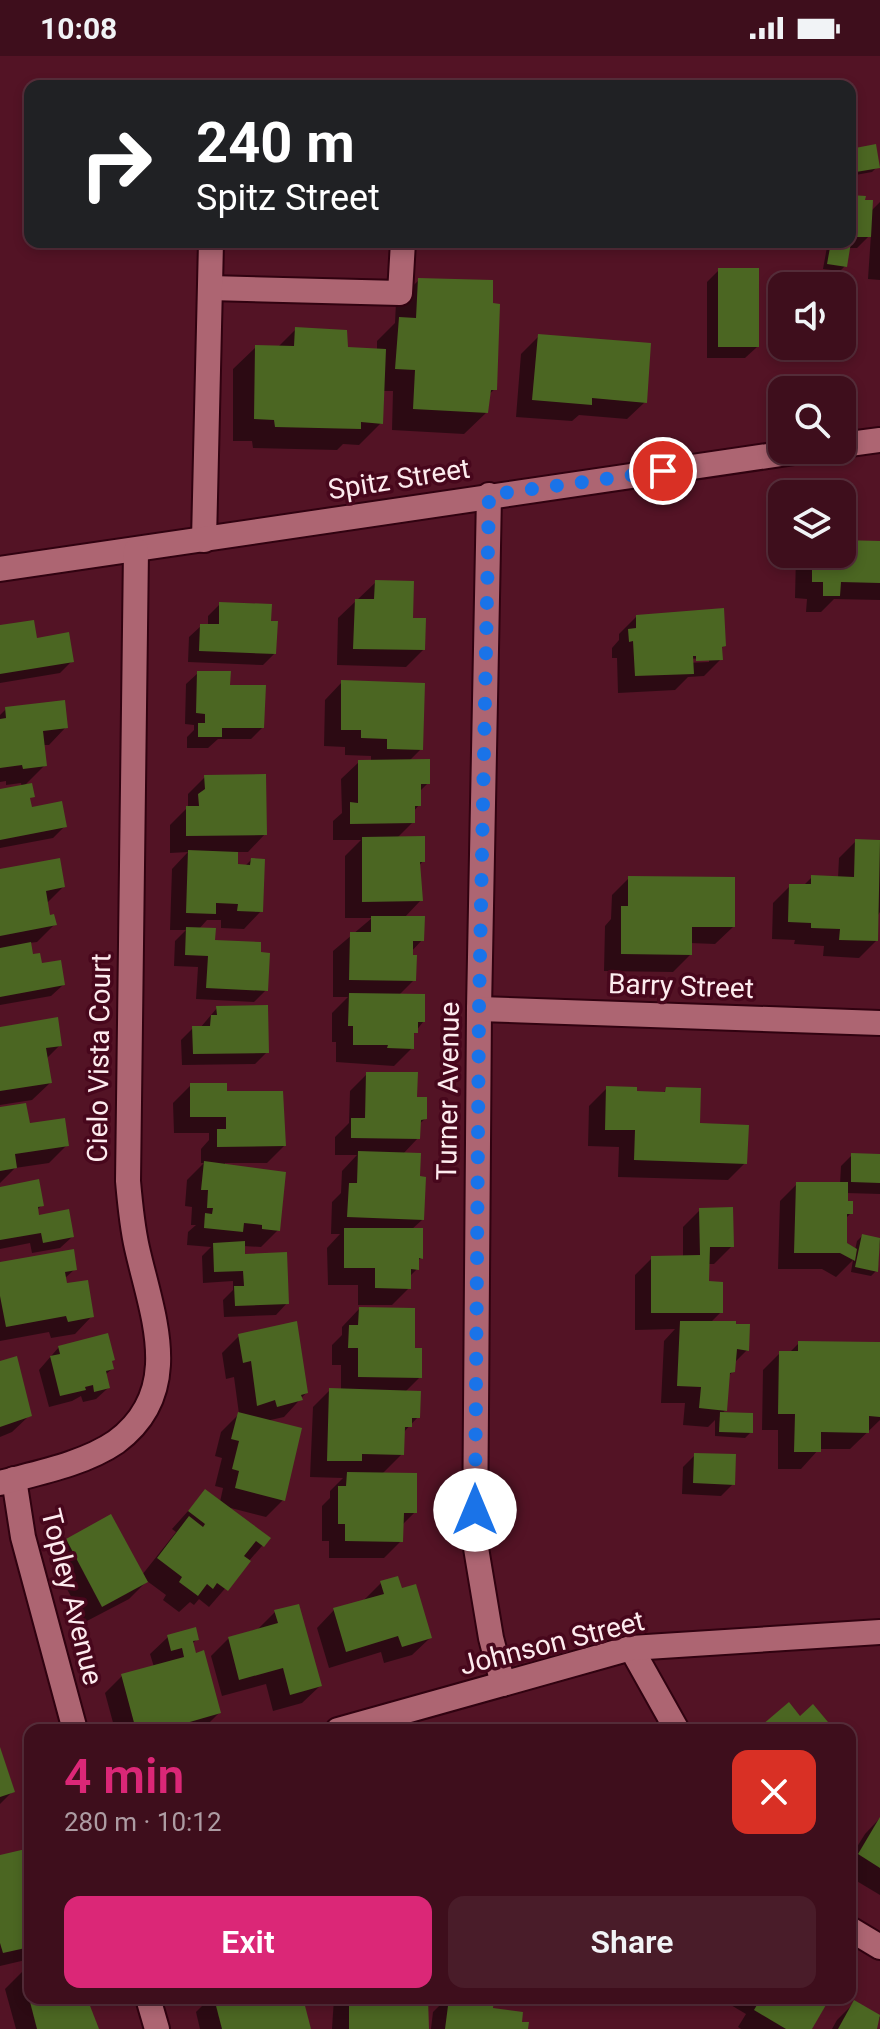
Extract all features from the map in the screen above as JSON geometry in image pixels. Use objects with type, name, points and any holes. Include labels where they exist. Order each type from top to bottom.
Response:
[{"type":"street","points":[[204,540],[211,248]]},
{"type":"street","points":[[210,288],[400,293],[403,248]]},
{"type":"street","points":[[856,443],[880,440]]},
{"type":"street","name":"Spitz Street","points":[[0,569],[768,456]]},
{"type":"street","name":"Turner Avenue","points":[[489,495],[479,1009],[475,1542],[491,1638],[503,1684]]},
{"type":"street","name":"Cielo Vista Court","points":[[7,1481],[89,1455],[115,1442],[145,1409],[159,1365],[158,1336],[137,1249],[128,1181],[136,550]]},
{"type":"street","name":"Barry Street","points":[[479,1009],[880,1023]]},
{"type":"street","name":"Topley Avenue","points":[[7,1481],[73,1724]]},
{"type":"street","name":"Johnson Street","points":[[360,1724],[631,1648],[880,1632]]},
{"type":"street","points":[[631,1648],[674,1724]]},
{"type":"street","points":[[856,1933],[880,1947]]},
{"type":"street","points":[[150,2004],[157,2029]]},
{"type":"building","points":[[876,144],[880,168],[856,172],[856,148]]},
{"type":"building","points":[[856,195],[873,200],[871,237],[856,237]]},
{"type":"building","points":[[830,248],[850,248],[847,267],[827,264]]},
{"type":"building","points":[[718,268],[759,268],[759,347],[718,347]]},
{"type":"building","points":[[418,278],[493,280],[493,303],[500,304],[497,390],[491,390],[488,413],[413,409],[415,370],[395,369],[399,317],[416,318]]},
{"type":"building","points":[[295,327],[347,330],[348,347],[386,349],[383,424],[361,422],[361,429],[275,427],[274,420],[254,419],[255,345],[294,346]]},
{"type":"building","points":[[538,334],[651,343],[647,403],[592,398],[592,405],[532,400]]},
{"type":"building","points":[[856,540],[880,541],[880,583],[841,582],[840,596],[823,596],[823,582],[812,582],[812,568],[856,568]]},
{"type":"building","points":[[375,580],[414,581],[413,618],[426,618],[425,650],[353,649],[355,599],[374,599]]},
{"type":"building","points":[[219,602],[272,604],[271,621],[278,621],[276,654],[199,651],[200,624],[219,624]]},
{"type":"building","points":[[724,608],[726,646],[722,647],[723,660],[696,661],[696,656],[693,656],[694,674],[635,676],[633,641],[629,642],[628,629],[636,628],[636,615]]},
{"type":"building","points":[[34,620],[37,638],[69,632],[74,662],[0,674],[0,625]]},
{"type":"building","points":[[197,671],[231,671],[230,685],[266,685],[264,728],[222,728],[222,737],[198,737],[198,723],[205,723],[205,714],[196,713]]},
{"type":"building","points":[[341,680],[425,683],[423,750],[387,749],[387,739],[361,738],[361,730],[341,730]]},
{"type":"building","points":[[65,700],[68,728],[43,731],[47,766],[0,768],[0,719],[6,718],[5,707]]},
{"type":"building","points":[[430,759],[430,784],[421,784],[421,806],[415,806],[415,823],[350,824],[350,802],[358,803],[358,760]]},
{"type":"building","points":[[266,774],[267,835],[186,836],[186,806],[199,806],[198,794],[205,789],[204,775]]},
{"type":"building","points":[[32,783],[35,797],[30,798],[32,807],[62,801],[67,827],[0,840],[0,789]]},
{"type":"building","points":[[425,836],[425,862],[420,862],[423,901],[362,902],[362,837]]},
{"type":"building","points":[[855,839],[880,840],[878,941],[839,940],[840,929],[811,928],[811,923],[788,922],[789,884],[811,884],[811,875],[854,877]]},
{"type":"building","points":[[188,850],[238,852],[238,864],[250,865],[251,858],[265,859],[263,912],[237,911],[238,904],[216,903],[216,914],[186,913]]},
{"type":"building","points":[[60,858],[65,887],[46,891],[50,915],[54,914],[57,925],[0,936],[0,869]]},
{"type":"building","points":[[628,876],[735,877],[735,927],[692,927],[692,955],[621,954],[621,906],[628,906]]},
{"type":"building","points":[[371,916],[425,916],[424,941],[413,941],[413,955],[417,955],[416,981],[349,980],[350,932],[371,932]]},
{"type":"building","points":[[186,927],[216,928],[215,940],[261,942],[261,952],[270,953],[268,991],[206,988],[208,956],[185,955]]},
{"type":"building","points":[[31,942],[33,954],[40,953],[42,963],[61,960],[65,985],[0,997],[0,948]]},
{"type":"building","points":[[349,993],[425,994],[425,1022],[418,1022],[414,1049],[353,1045],[353,1026],[348,1026]]},
{"type":"building","points":[[268,1005],[269,1053],[193,1054],[192,1026],[210,1026],[211,1015],[217,1015],[216,1006]]},
{"type":"building","points":[[58,1017],[62,1046],[46,1048],[52,1083],[0,1091],[0,1027]]},
{"type":"building","points":[[366,1072],[418,1072],[417,1097],[427,1097],[427,1119],[421,1120],[420,1139],[351,1138],[351,1118],[365,1118]]},
{"type":"building","points":[[190,1083],[227,1083],[227,1091],[283,1091],[286,1146],[217,1147],[217,1129],[226,1129],[226,1117],[190,1117]]},
{"type":"building","points":[[606,1086],[665,1092],[666,1087],[701,1088],[700,1123],[749,1125],[747,1164],[634,1160],[635,1130],[605,1130]]},
{"type":"building","points":[[26,1103],[30,1123],[65,1118],[69,1146],[15,1154],[17,1168],[0,1171],[0,1107]]},
{"type":"building","points":[[358,1151],[421,1153],[420,1176],[426,1177],[424,1220],[347,1217],[349,1183],[357,1183]]},
{"type":"building","points":[[851,1153],[880,1154],[880,1183],[851,1182]]},
{"type":"building","points":[[204,1161],[286,1172],[280,1231],[244,1223],[243,1232],[204,1228],[205,1213],[212,1214],[213,1208],[207,1208],[208,1190],[201,1190]]},
{"type":"building","points":[[39,1179],[44,1206],[38,1207],[39,1215],[69,1209],[74,1237],[43,1243],[41,1233],[0,1240],[0,1187]]},
{"type":"building","points":[[796,1182],[848,1182],[848,1201],[853,1201],[853,1214],[847,1214],[847,1243],[857,1249],[855,1261],[840,1253],[794,1253]]},
{"type":"building","points":[[733,1207],[734,1247],[710,1247],[709,1281],[723,1282],[723,1313],[651,1313],[651,1256],[700,1255],[699,1208]]},
{"type":"building","points":[[344,1228],[423,1228],[423,1259],[419,1258],[419,1270],[411,1269],[411,1289],[375,1288],[375,1268],[344,1268]]},
{"type":"building","points":[[862,1234],[880,1238],[878,1272],[855,1267]]},
{"type":"building","points":[[245,1241],[245,1254],[287,1252],[289,1304],[235,1306],[234,1286],[244,1286],[243,1271],[214,1272],[213,1243]]},
{"type":"building","points":[[74,1249],[77,1270],[65,1272],[67,1283],[88,1280],[94,1317],[68,1322],[66,1316],[6,1327],[0,1296],[0,1262]]},
{"type":"building","points":[[359,1307],[415,1308],[415,1348],[422,1348],[422,1378],[358,1377],[358,1348],[348,1348],[349,1325],[358,1325]]},
{"type":"building","points":[[297,1321],[308,1393],[301,1395],[303,1400],[277,1407],[275,1400],[257,1406],[251,1361],[243,1363],[238,1334]]},
{"type":"building","points":[[680,1321],[750,1324],[749,1351],[737,1349],[735,1372],[730,1373],[727,1411],[699,1408],[701,1387],[677,1386]]},
{"type":"building","points":[[108,1333],[115,1360],[112,1361],[114,1369],[106,1371],[110,1388],[94,1392],[93,1385],[85,1387],[86,1390],[60,1396],[50,1356],[60,1354],[58,1346]]},
{"type":"building","points":[[798,1341],[880,1342],[880,1417],[869,1416],[869,1433],[821,1432],[821,1452],[794,1452],[795,1414],[778,1414],[779,1351],[798,1351]]},
{"type":"building","points":[[17,1356],[32,1416],[0,1427],[0,1361]]},
{"type":"building","points":[[329,1388],[421,1391],[420,1418],[412,1418],[412,1427],[405,1427],[404,1455],[362,1454],[362,1461],[327,1461]]},
{"type":"building","points":[[238,1412],[302,1428],[285,1501],[235,1488],[239,1471],[232,1469],[239,1441],[231,1439]]},
{"type":"building","points":[[720,1412],[753,1413],[753,1433],[719,1432]]},
{"type":"building","points":[[694,1453],[736,1454],[735,1485],[693,1483]]},
{"type":"building","points":[[347,1472],[417,1473],[417,1513],[404,1513],[403,1542],[345,1541],[345,1524],[338,1524],[338,1486],[346,1486]]},
{"type":"building","points":[[205,1489],[271,1538],[264,1547],[256,1541],[244,1556],[251,1561],[228,1591],[217,1583],[213,1589],[207,1584],[198,1596],[179,1582],[182,1577],[157,1558],[189,1516],[203,1527],[205,1524],[188,1511]]},
{"type":"building","points":[[111,1514],[148,1582],[102,1607],[66,1539]]},
{"type":"building","points":[[398,1576],[402,1588],[416,1584],[432,1638],[402,1647],[398,1636],[346,1652],[333,1608],[384,1594],[380,1581]]},
{"type":"building","points":[[299,1604],[322,1686],[290,1695],[283,1668],[239,1680],[228,1637],[278,1623],[274,1610]]},
{"type":"building","points":[[196,1627],[199,1640],[193,1641],[196,1653],[204,1650],[221,1713],[183,1724],[134,1724],[121,1674],[184,1657],[182,1648],[171,1651],[167,1635]]},
{"type":"building","points":[[789,1702],[800,1716],[813,1704],[828,1722],[826,1724],[763,1724]]},
{"type":"building","points":[[0,1747],[15,1792],[0,1797]]},
{"type":"building","points":[[880,1817],[880,1868],[858,1854]]},
{"type":"building","points":[[24,1849],[24,1948],[3,1953],[0,1943],[0,1855]]},
{"type":"building","points":[[856,2001],[880,2015],[877,2029],[838,2029]]},
{"type":"building","points":[[31,2004],[89,2004],[99,2029],[37,2029]]},
{"type":"building","points":[[216,2004],[305,2004],[311,2029],[222,2029]]},
{"type":"building","points":[[349,2004],[428,2004],[429,2029],[349,2029]]},
{"type":"building","points":[[448,2004],[493,2004],[493,2008],[523,2012],[522,2022],[529,2022],[528,2029],[445,2029]]},
{"type":"building","points":[[758,2004],[827,2004],[812,2029],[786,2029],[754,2010]]},
{"type":"route","points":[[475,1510],[479,1009],[489,495],[663,471]]}]
